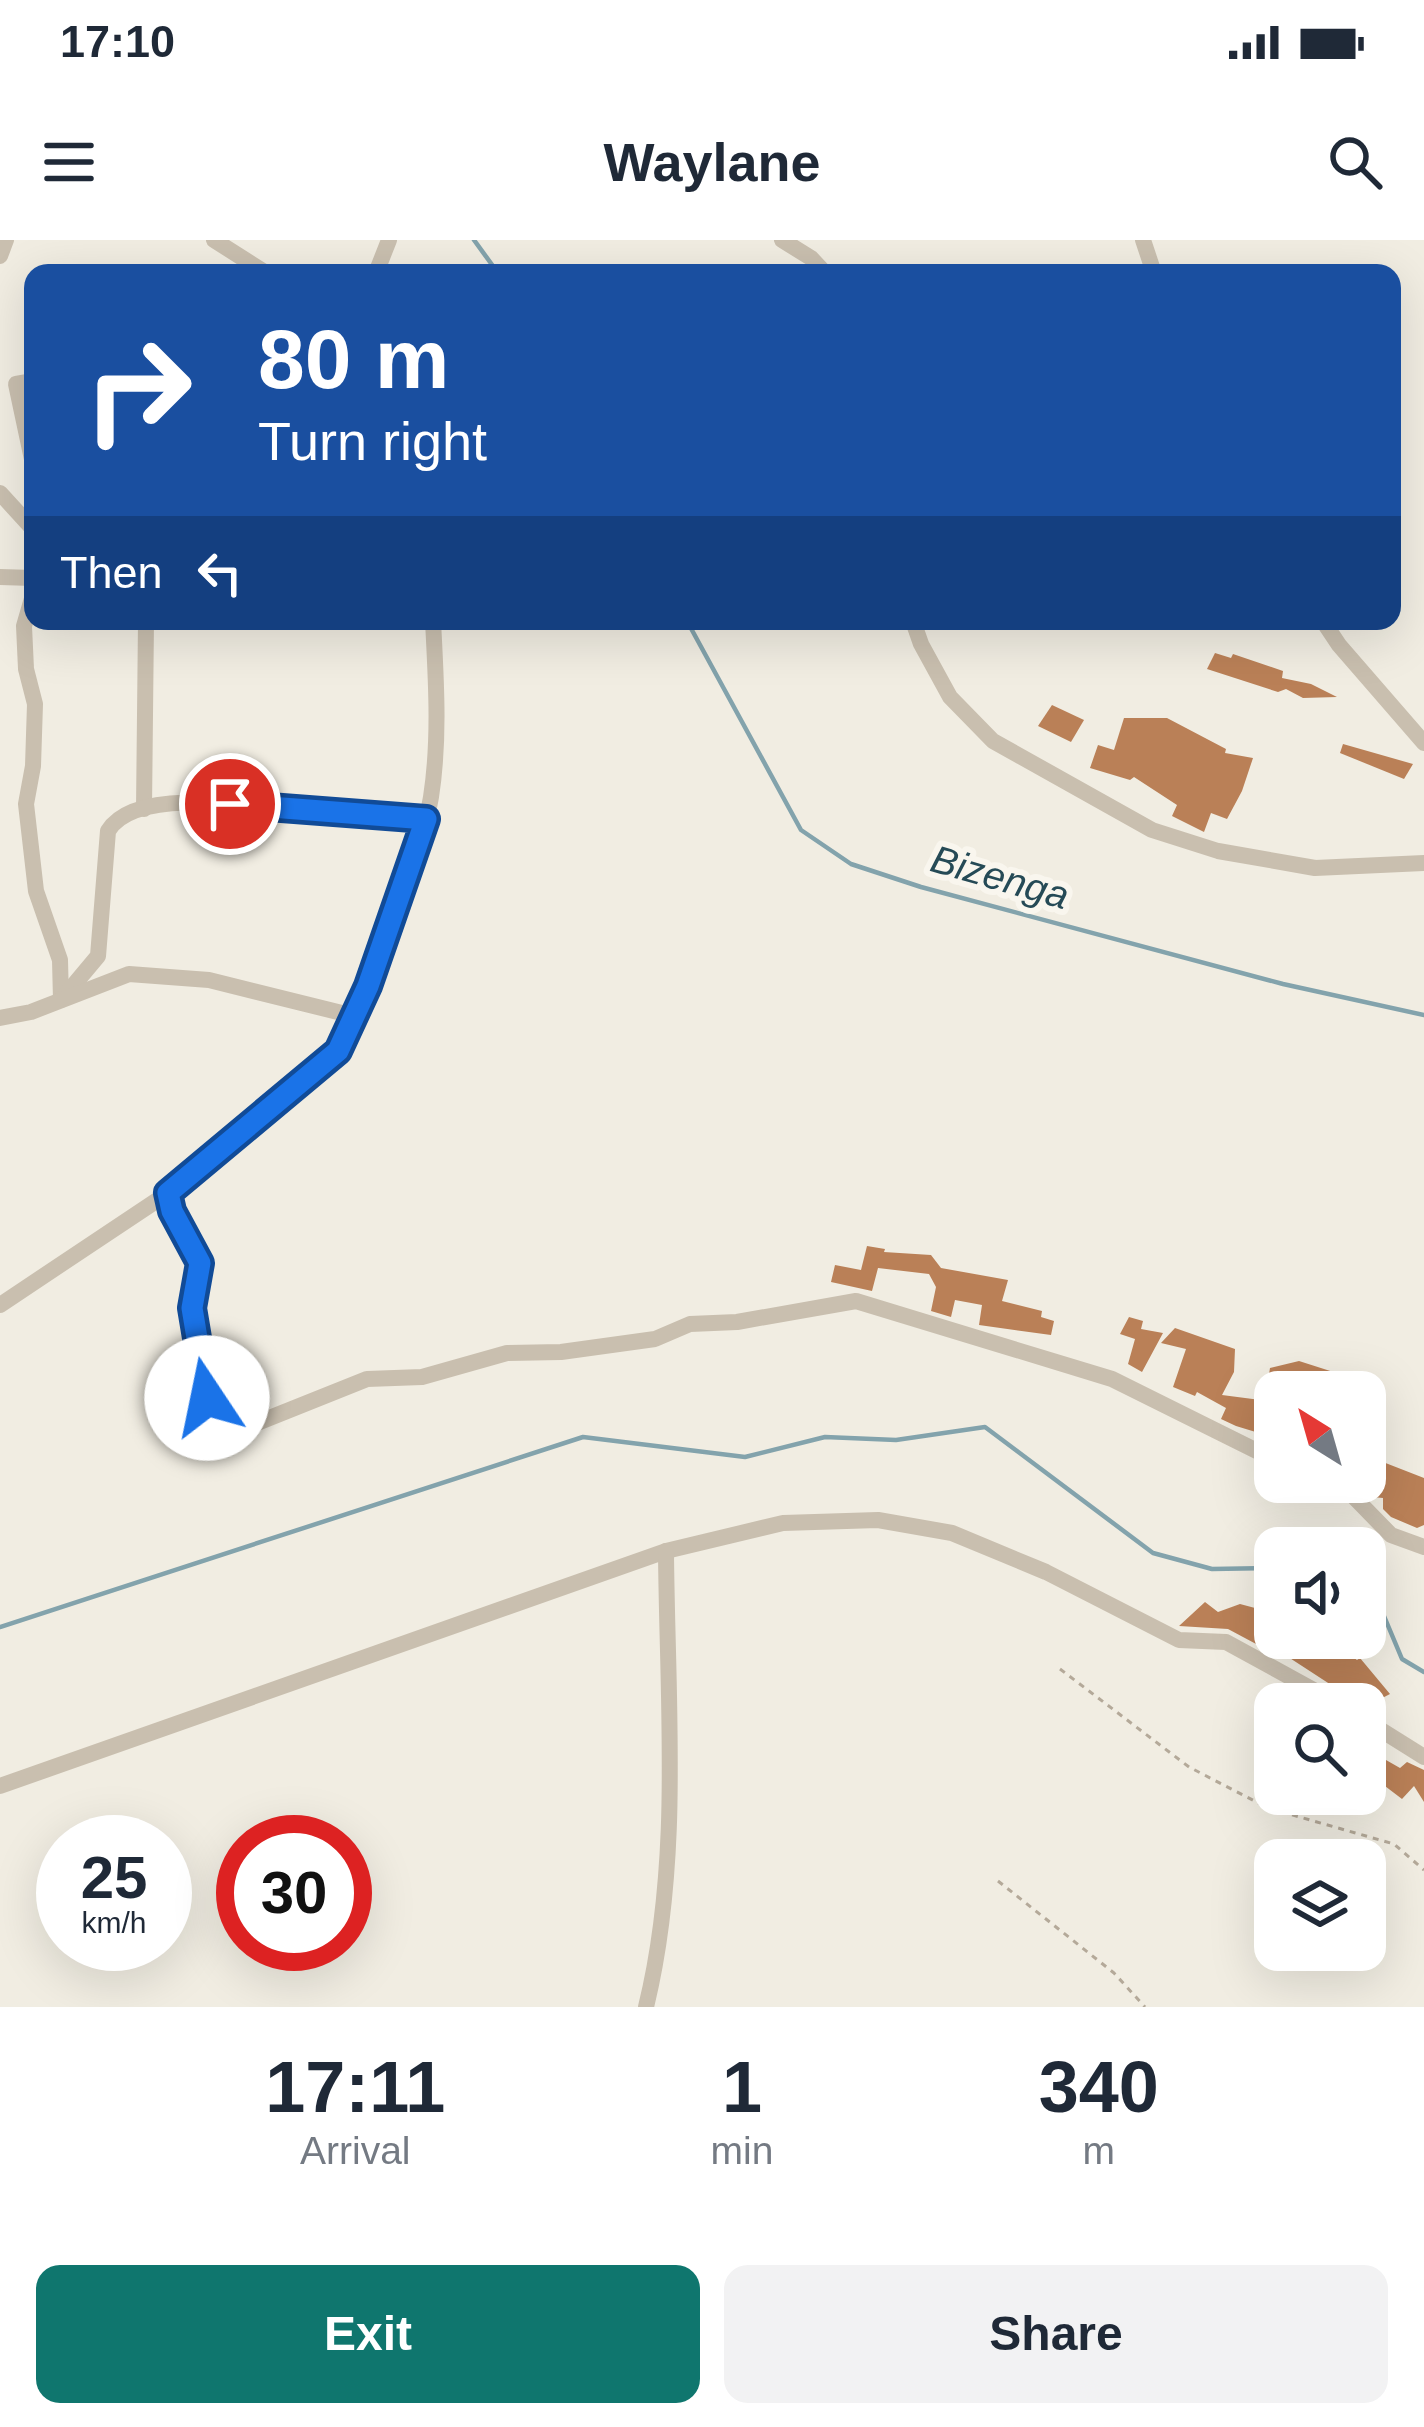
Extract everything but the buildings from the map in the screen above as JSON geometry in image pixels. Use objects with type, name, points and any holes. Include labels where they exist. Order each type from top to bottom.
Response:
[{"type":"street","points":[[0,256],[6,240]]},
{"type":"street","points":[[214,240],[250,264]]},
{"type":"street","points":[[782,240],[817,264]]},
{"type":"street","points":[[24,383],[16,384],[24,422]]},
{"type":"street","points":[[0,493],[24,519]]},
{"type":"street","points":[[24,630],[26,669],[35,704],[26,804],[36,891],[60,960],[61,1000]]},
{"type":"street","points":[[144,809],[146,630]]},
{"type":"street","points":[[0,1305],[168,1193],[338,1051],[426,819],[437,700],[433,630]]},
{"type":"street","points":[[916,630],[950,698],[993,741],[1152,830],[1218,851],[1315,868],[1424,863]]},
{"type":"street","points":[[1329,630],[1424,743]]},
{"type":"street","points":[[61,1000],[98,956],[108,831],[116,818],[144,809],[230,804],[426,819]]},
{"type":"street","points":[[0,1018],[31,1012],[129,974],[209,980],[353,1016]]},
{"type":"street","points":[[168,1193],[172,1211],[200,1263],[192,1308],[207,1398],[222,1418],[236,1424],[252,1425],[367,1379],[422,1378],[507,1353],[561,1352],[655,1339],[690,1324],[737,1322],[856,1301],[1112,1379],[1254,1450]]},
{"type":"street","points":[[1360,1503],[1390,1535],[1424,1547]]},
{"type":"street","points":[[0,1786],[666,1551],[784,1522],[878,1520],[952,1533],[1046,1572],[1179,1640],[1226,1642],[1301,1683]]},
{"type":"street","points":[[646,2007],[658,1958],[667,1864],[666,1551]]},
{"type":"street","points":[[1386,1733],[1424,1757]]},
{"type":"path","points":[[1060,1669],[1189,1767],[1268,1808],[1394,1844],[1424,1870]]},
{"type":"path","points":[[998,1881],[1114,1973],[1145,2007]]},
{"type":"waterway","name":"Bizenga","points":[[474,240],[491,264]]},
{"type":"waterway","name":"Bizenga","points":[[692,630],[801,830],[851,864],[1283,984],[1424,1015]]},
{"type":"waterway","points":[[0,1627],[583,1437],[745,1457],[825,1437],[896,1440],[985,1427],[1153,1553],[1212,1569],[1254,1568]]},
{"type":"waterway","points":[[1386,1621],[1402,1659],[1424,1672]]},
{"type":"route","points":[[207,1398],[192,1308],[200,1263],[172,1211],[168,1193],[338,1051],[368,986],[426,819],[230,804]]}]
